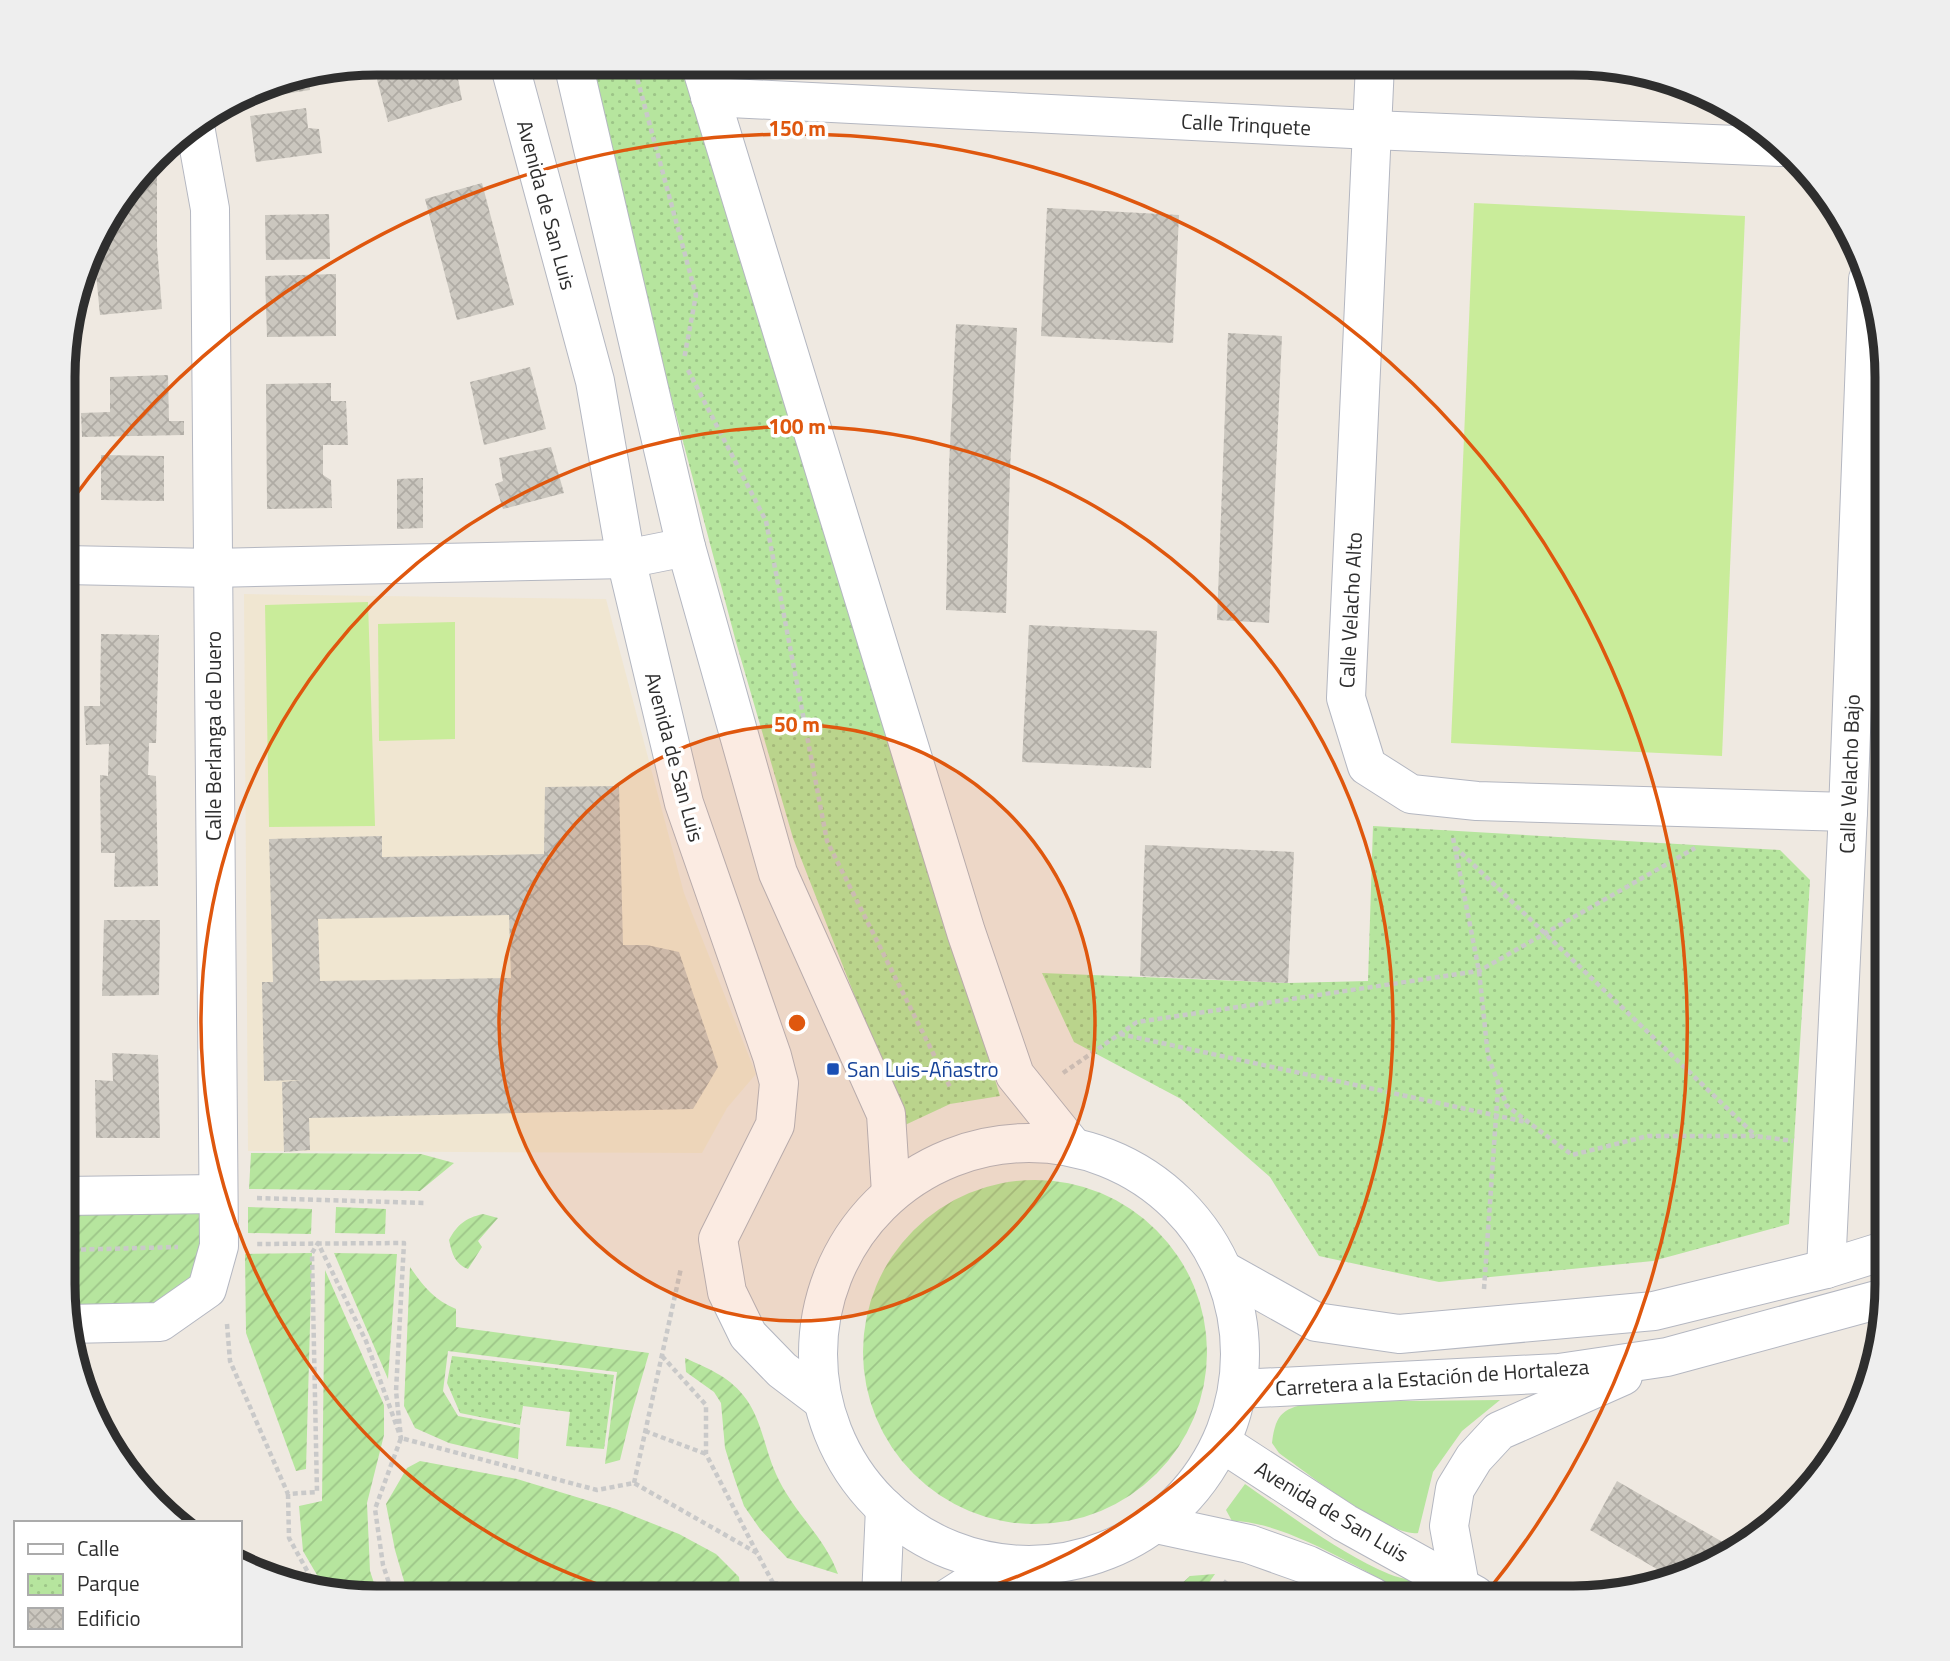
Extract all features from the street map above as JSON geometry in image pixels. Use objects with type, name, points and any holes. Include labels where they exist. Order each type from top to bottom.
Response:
[{"type":"street","name":"Avenida de San Luis","points":[[512,75],[595,381],[626,559],[684,803],[779,1083],[775,1125],[718,1239],[727,1292],[748,1335],[782,1370],[823,1401]]},
{"type":"street","points":[[576,75],[685,547],[778,873],[886,1114],[891,1193]]},
{"type":"street","name":"Calle Velacho Alto","points":[[1375,75],[1346,698],[1367,766],[1411,794],[1490,802],[1848,812]]},
{"type":"street","points":[[705,80],[966,932],[1015,1075],[1073,1147]]},
{"type":"street","name":"Calle Trinquete","points":[[705,80],[1372,131],[1767,146]]},
{"type":"street","name":"Calle Berlanga de Duero","points":[[78,1324],[160,1322],[207,1289],[232,1245],[217,1195],[210,209],[197,135]]},
{"type":"street","name":"Calle Velacho Bajo","points":[[1826,1269],[1848,812],[1867,310]]},
{"type":"street","points":[[75,565],[212,568],[626,559],[685,547]]},
{"type":"street","points":[[1021,1142],[1073,1147],[1112,1159],[1151,1181],[1185,1211],[1206,1237],[1223,1270],[1241,1334],[1238,1389],[1222,1443],[1206,1471],[1185,1498],[1156,1524],[1117,1547],[1072,1562],[1001,1564],[951,1551],[916,1533],[885,1508],[860,1480],[842,1452],[823,1401],[819,1380],[822,1309],[829,1284],[850,1241],[864,1220],[891,1193],[930,1166],[985,1146],[1021,1142]]},
{"type":"street","points":[[75,1196],[217,1195]]},
{"type":"street","points":[[1223,1270],[1316,1322],[1399,1334],[1654,1311],[1826,1269],[1875,1254]]},
{"type":"street","name":"Carretera a la Estación de Hortaleza","points":[[1238,1389],[1559,1373],[1667,1357],[1874,1301]]},
{"type":"street","name":"Carretera a la Estación de Hortaleza","points":[[1468,1586],[1449,1526],[1455,1489],[1474,1458],[1499,1431],[1667,1357]]},
{"type":"street","name":"Avenida de San Luis","points":[[1222,1443],[1345,1523],[1459,1586]]},
{"type":"street","points":[[881,1586],[885,1508]]},
{"type":"street","points":[[1156,1524],[1249,1544],[1308,1565],[1351,1586]]},
{"type":"street","points":[[967,1586],[1001,1564]]},
{"type":"path","points":[[636,75],[696,295],[684,361],[766,521],[827,841],[951,1089]]},
{"type":"path","points":[[1444,797],[1479,971],[1488,1056],[1507,1106],[1573,1155],[1648,1136],[1756,1136],[1831,1146]]},
{"type":"path","points":[[1032,1095],[1137,1022],[1479,971],[1702,844]]},
{"type":"path","points":[[1454,847],[1756,1136]]},
{"type":"path","points":[[1119,1034],[1529,1122]]},
{"type":"path","points":[[1481,1327],[1499,1083]]},
{"type":"path","points":[[217,1195],[424,1203]]},
{"type":"path","points":[[318,1242],[366,1341],[401,1438]]},
{"type":"path","points":[[288,1494],[317,1492],[312,1253],[318,1242]]},
{"type":"path","points":[[75,1250],[318,1242],[404,1243],[396,1391],[401,1438],[375,1509],[383,1565],[390,1586]]},
{"type":"path","points":[[634,1483],[684,1258]]},
{"type":"path","points":[[227,1323],[230,1361],[288,1494],[289,1538],[311,1578]]},
{"type":"path","points":[[662,1356],[706,1405],[706,1454],[774,1586]]},
{"type":"path","points":[[645,1431],[706,1454]]},
{"type":"path","points":[[401,1438],[597,1490],[634,1483],[757,1553]]},
{"type":"path","points":[[773,1583],[796,1586]]},
{"type":"shaded area","points":[[244,594],[606,599],[684,893],[756,1074],[727,1108],[702,1153],[248,1151]]},
{"type":"green space","points":[[586,75],[690,75],[1000,1096],[950,1104],[905,1125],[793,838],[736,642]]},
{"type":"green space","points":[[1474,203],[1745,216],[1722,756],[1451,743]]},
{"type":"green space","points":[[368,602],[375,826],[269,827],[265,605]]},
{"type":"green space","points":[[455,622],[455,739],[379,741],[378,624]]},
{"type":"green space","points":[[1373,826],[1780,850],[1810,880],[1789,1224],[1653,1261],[1439,1282],[1319,1256],[1270,1177],[1181,1099],[1074,1042],[1042,973],[1288,983],[1368,981]]},
{"type":"green space","points":[[251,1153],[421,1154],[454,1163],[420,1191],[249,1189]]},
{"type":"green space","points":[[1035,1180],[1069,1183],[1101,1193],[1131,1209],[1157,1230],[1178,1256],[1194,1286],[1204,1318],[1207,1352],[1204,1386],[1194,1418],[1178,1448],[1157,1474],[1131,1495],[1101,1511],[1069,1521],[1035,1524],[1001,1521],[969,1511],[939,1495],[913,1474],[892,1448],[876,1418],[866,1386],[863,1352],[866,1318],[876,1286],[892,1256],[913,1230],[939,1209],[969,1193],[1001,1183]]},
{"type":"green space","points":[[248,1207],[312,1209],[311,1234],[248,1233]]},
{"type":"green space","points":[[336,1207],[386,1209],[385,1234],[335,1233]]},
{"type":"green space","points":[[200,1210],[199,1281],[158,1308],[76,1307],[75,1212]]},
{"type":"green space","points":[[483,1214],[498,1218],[478,1241],[482,1247],[468,1269],[455,1258],[449,1240],[462,1223]]},
{"type":"green space","points":[[312,1253],[306,1469],[296,1471],[246,1333],[245,1254]]},
{"type":"green space","points":[[334,1253],[397,1254],[388,1379]]},
{"type":"green space","points":[[410,1267],[430,1292],[456,1309],[456,1327],[649,1353],[620,1460],[605,1464],[617,1372],[448,1351],[443,1391],[458,1416],[520,1428],[518,1459],[449,1443],[415,1428],[404,1406]]},
{"type":"green space","points":[[325,1270],[384,1405],[384,1435],[367,1503],[370,1571],[375,1586],[320,1580],[303,1551],[299,1506],[322,1501]]},
{"type":"green space","points":[[452,1356],[614,1375],[604,1449],[566,1446],[570,1412],[523,1406],[520,1425],[460,1413],[447,1383]]},
{"type":"green space","points":[[685,1358],[724,1378],[737,1388],[749,1404],[783,1487],[825,1548],[838,1574],[787,1558],[760,1529],[744,1506],[725,1448],[721,1403],[714,1392],[686,1372]]},
{"type":"green space","points":[[1500,1400],[1462,1431],[1433,1472],[1418,1533],[1405,1532],[1369,1515],[1279,1453],[1272,1443],[1276,1424],[1283,1413],[1313,1402]]},
{"type":"green space","points":[[420,1461],[517,1479],[616,1509],[679,1534],[716,1554],[739,1577],[740,1586],[406,1586],[386,1504],[407,1468]]},
{"type":"green space","points":[[1245,1484],[1351,1555],[1389,1574],[1431,1586],[1394,1586],[1300,1538],[1253,1523],[1232,1521],[1226,1510]]},
{"type":"green space","points":[[1215,1574],[1206,1586],[1179,1586],[1190,1576]]},
{"type":"building","points":[[376,75],[457,75],[462,100],[388,122]]},
{"type":"building","points":[[310,83],[310,90],[264,97]]},
{"type":"building","points":[[306,108],[308,128],[319,129],[322,153],[256,162],[250,116]]},
{"type":"building","points":[[157,171],[157,246],[162,309],[100,315],[95,268],[98,262],[126,210]]},
{"type":"building","points":[[482,183],[514,305],[457,320],[425,199]]},
{"type":"building","points":[[1047,208],[1179,215],[1173,343],[1041,336]]},
{"type":"building","points":[[329,214],[330,259],[266,260],[265,215]]},
{"type":"building","points":[[336,274],[336,336],[267,337],[265,276]]},
{"type":"building","points":[[956,324],[1017,328],[1006,613],[946,610]]},
{"type":"building","points":[[1228,333],[1282,336],[1269,623],[1217,620]]},
{"type":"building","points":[[530,367],[546,429],[484,445],[470,382]]},
{"type":"building","points":[[168,375],[169,421],[184,421],[184,435],[82,437],[81,413],[110,412],[110,377]]},
{"type":"building","points":[[331,383],[331,401],[346,401],[348,445],[323,445],[323,475],[331,480],[332,508],[267,509],[266,384]]},
{"type":"building","points":[[551,447],[564,493],[503,509],[495,484],[503,481],[499,458]]},
{"type":"building","points":[[101,455],[164,456],[164,501],[101,500]]},
{"type":"building","points":[[423,478],[423,528],[397,529],[397,479]]},
{"type":"building","points":[[1029,625],[1157,631],[1151,768],[1022,762]]},
{"type":"building","points":[[101,634],[159,635],[156,743],[149,743],[148,775],[156,776],[158,886],[114,887],[115,853],[101,853],[100,775],[108,776],[109,744],[86,745],[84,706],[100,706]]},
{"type":"building","points":[[619,786],[623,945],[647,945],[679,952],[718,1067],[693,1109],[309,1118],[310,1150],[284,1152],[282,1082],[302,1080],[264,1081],[262,982],[273,982],[269,839],[382,836],[382,857],[544,854],[545,787]],"holes":[[[509,915],[511,978],[320,981],[318,919]]]},
{"type":"building","points":[[1145,845],[1294,852],[1288,983],[1140,976]]},
{"type":"building","points":[[104,920],[160,920],[159,995],[102,996]]},
{"type":"building","points":[[112,1053],[158,1055],[160,1138],[96,1138],[95,1080],[113,1081]]},
{"type":"building","points":[[75,1074],[77,1074],[75,1141]]},
{"type":"building","points":[[1617,1481],[1726,1544],[1688,1563],[1662,1572],[1590,1530]]},
{"type":"place","name":"San Luis-Añastro","points":[[833,1069]]}]
